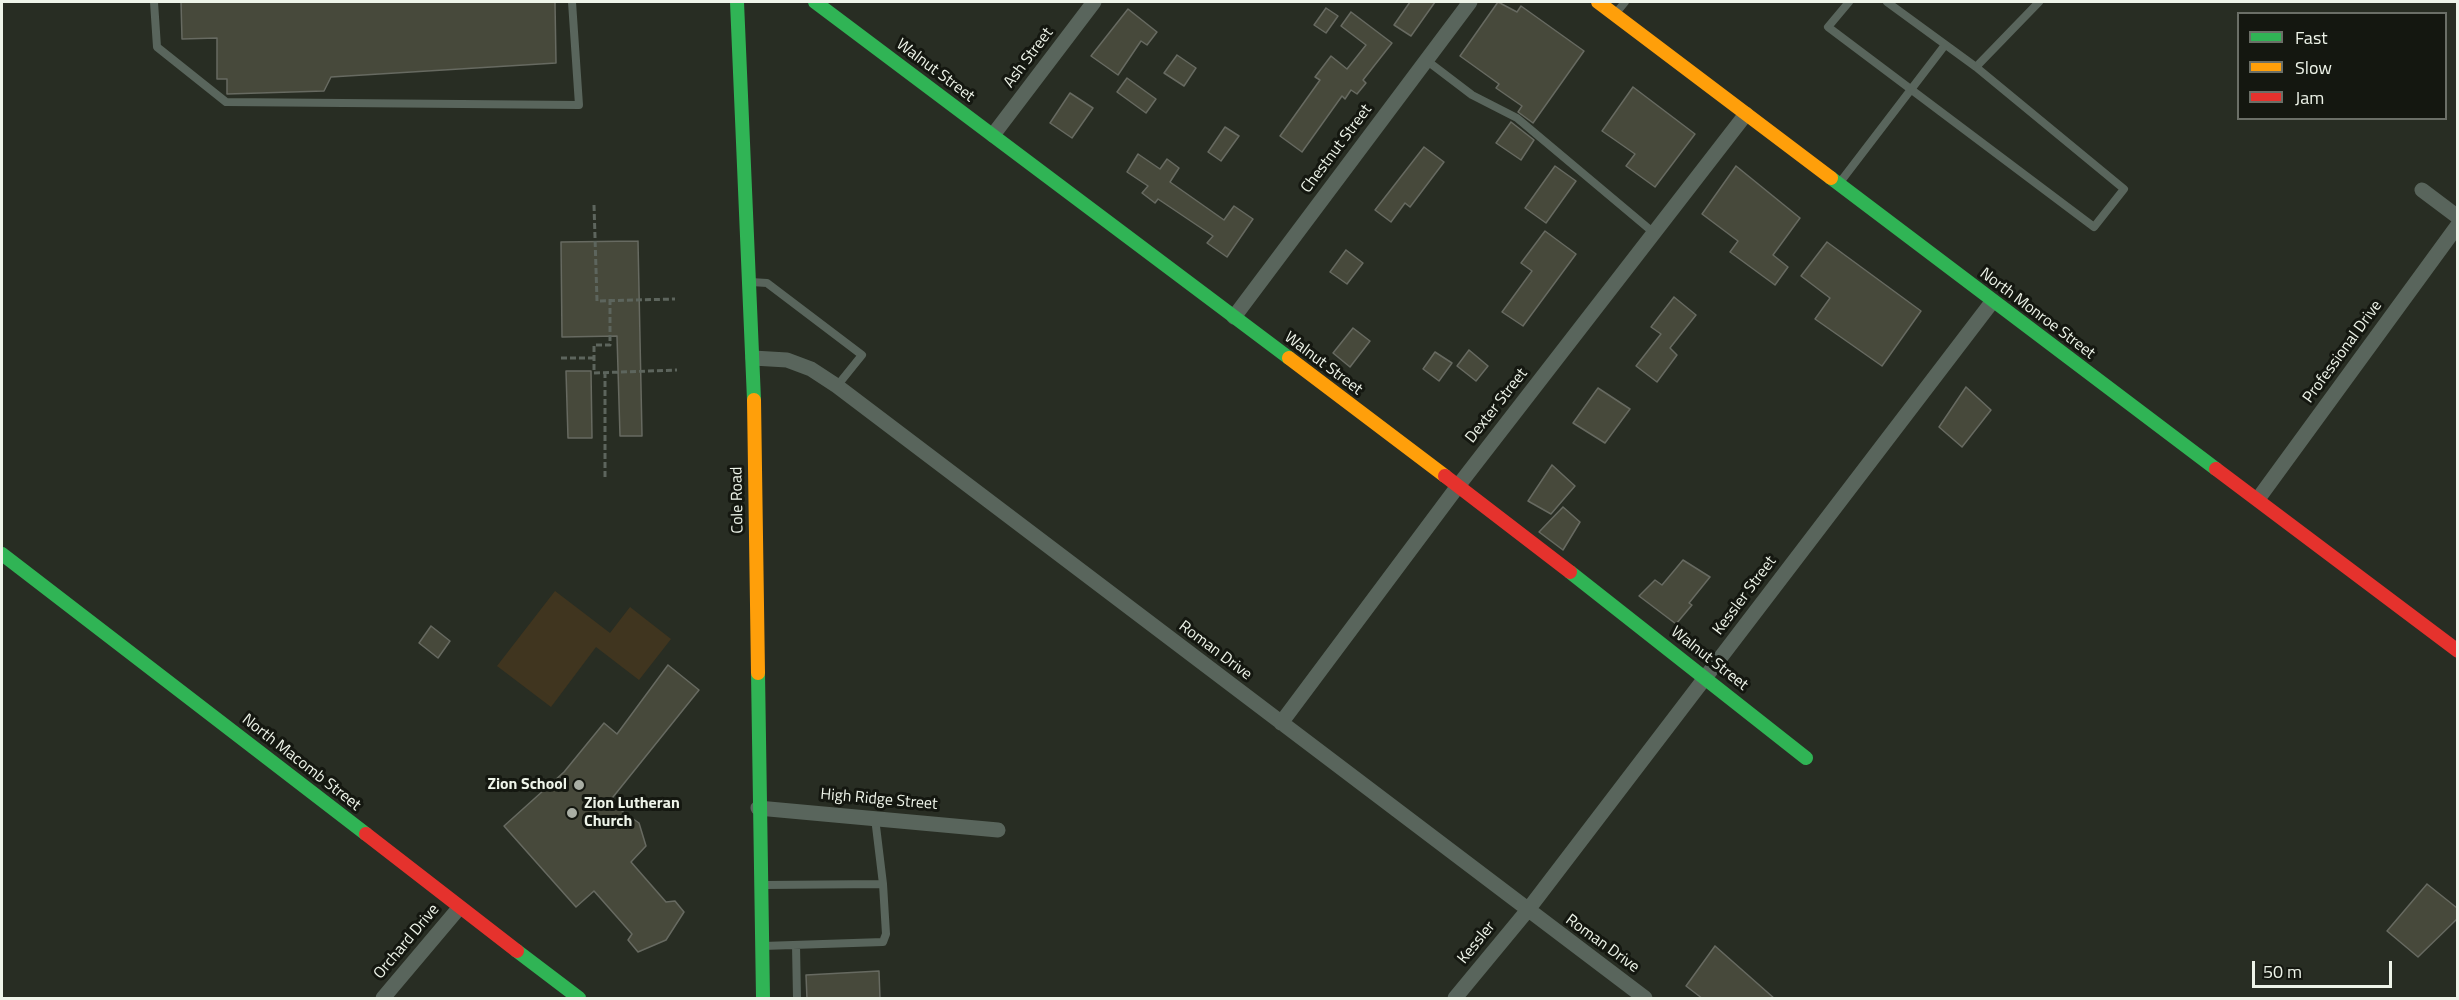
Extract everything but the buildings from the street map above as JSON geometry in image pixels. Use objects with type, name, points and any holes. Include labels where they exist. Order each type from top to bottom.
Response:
[{"type":"street","name":"Cole Road","points":[[737,2],[753,358],[758,808],[763,999]]},
{"type":"street","name":"Walnut Street","points":[[815,2],[1458,486],[1706,677],[1806,758]]},
{"type":"street","name":"Ash Street","points":[[993,135],[1094,2]]},
{"type":"street","name":"Chestnut Street","points":[[1234,317],[1470,2]]},
{"type":"street","name":"North Monroe Street","points":[[1598,2],[1992,302],[2258,499],[2457,651]]},
{"type":"street","name":"Dexter Street","points":[[1281,723],[1458,486],[1746,114]]},
{"type":"street","points":[[2422,190],[2457,218]]},
{"type":"street","name":"Professional Drive","points":[[2258,499],[2457,225]]},
{"type":"street","name":"Kessler Street","points":[[1527,911],[1992,302]]},
{"type":"street","name":"Roman Drive","points":[[753,358],[787,360],[811,369],[837,386],[1645,999]]},
{"type":"street","name":"North Macomb Street","points":[[2,554],[579,999]]},
{"type":"street","name":"High Ridge Street","points":[[758,808],[998,830]]},
{"type":"street","name":"Orchard Drive","points":[[383,999],[459,908]]},
{"type":"street","name":"Kessler","points":[[1455,999],[1527,911]]},
{"type":"lane","points":[[154,2],[157,47],[226,102],[579,105],[572,2]]},
{"type":"lane","points":[[1615,15],[1625,2]]},
{"type":"lane","points":[[1849,2],[1828,27],[2094,226],[2124,189],[1976,67],[1887,2]]},
{"type":"lane","points":[[1976,67],[2039,2]]},
{"type":"lane","points":[[1838,185],[1945,45]]},
{"type":"lane","points":[[1426,60],[1472,95],[1518,118],[1654,232]]},
{"type":"lane","points":[[749,282],[767,283],[862,355],[837,386]]},
{"type":"lane","points":[[762,946],[883,942],[886,934],[883,884],[875,818]]},
{"type":"lane","points":[[760,885],[883,884]]},
{"type":"lane","points":[[796,945],[798,999]]},
{"type":"path","points":[[594,205],[597,301],[675,298]]},
{"type":"path","points":[[610,299],[610,345],[594,345],[594,373],[677,370]]},
{"type":"path","points":[[561,358],[594,358]]},
{"type":"path","points":[[605,372],[605,478]]},
{"type":"shaded area","points":[[555,591],[610,633],[630,607],[671,639],[639,680],[596,647],[551,707],[497,666]]},
{"type":"traffic: fast","points":[[737,2],[754,400]]},
{"type":"traffic: fast","points":[[815,2],[1289,358]]},
{"type":"traffic: fast","points":[[1831,178],[2216,469]]},
{"type":"traffic: fast","points":[[2,554],[366,834]]},
{"type":"traffic: fast","points":[[1570,572],[1806,758]]},
{"type":"traffic: fast","points":[[758,673],[763,998]]},
{"type":"traffic: fast","points":[[517,951],[579,998]]},
{"type":"traffic: slow","points":[[1598,2],[1831,178]]},
{"type":"traffic: slow","points":[[1289,358],[1445,476]]},
{"type":"traffic: slow","points":[[754,400],[758,673]]},
{"type":"traffic: jam","points":[[2216,469],[2458,651]]},
{"type":"traffic: jam","points":[[1445,476],[1570,572]]},
{"type":"traffic: jam","points":[[366,834],[517,951]]},
{"type":"place","name":"Zion School","points":[[579,785]]},
{"type":"place","name":"Zion Lutheran Church","points":[[572,813]]}]
